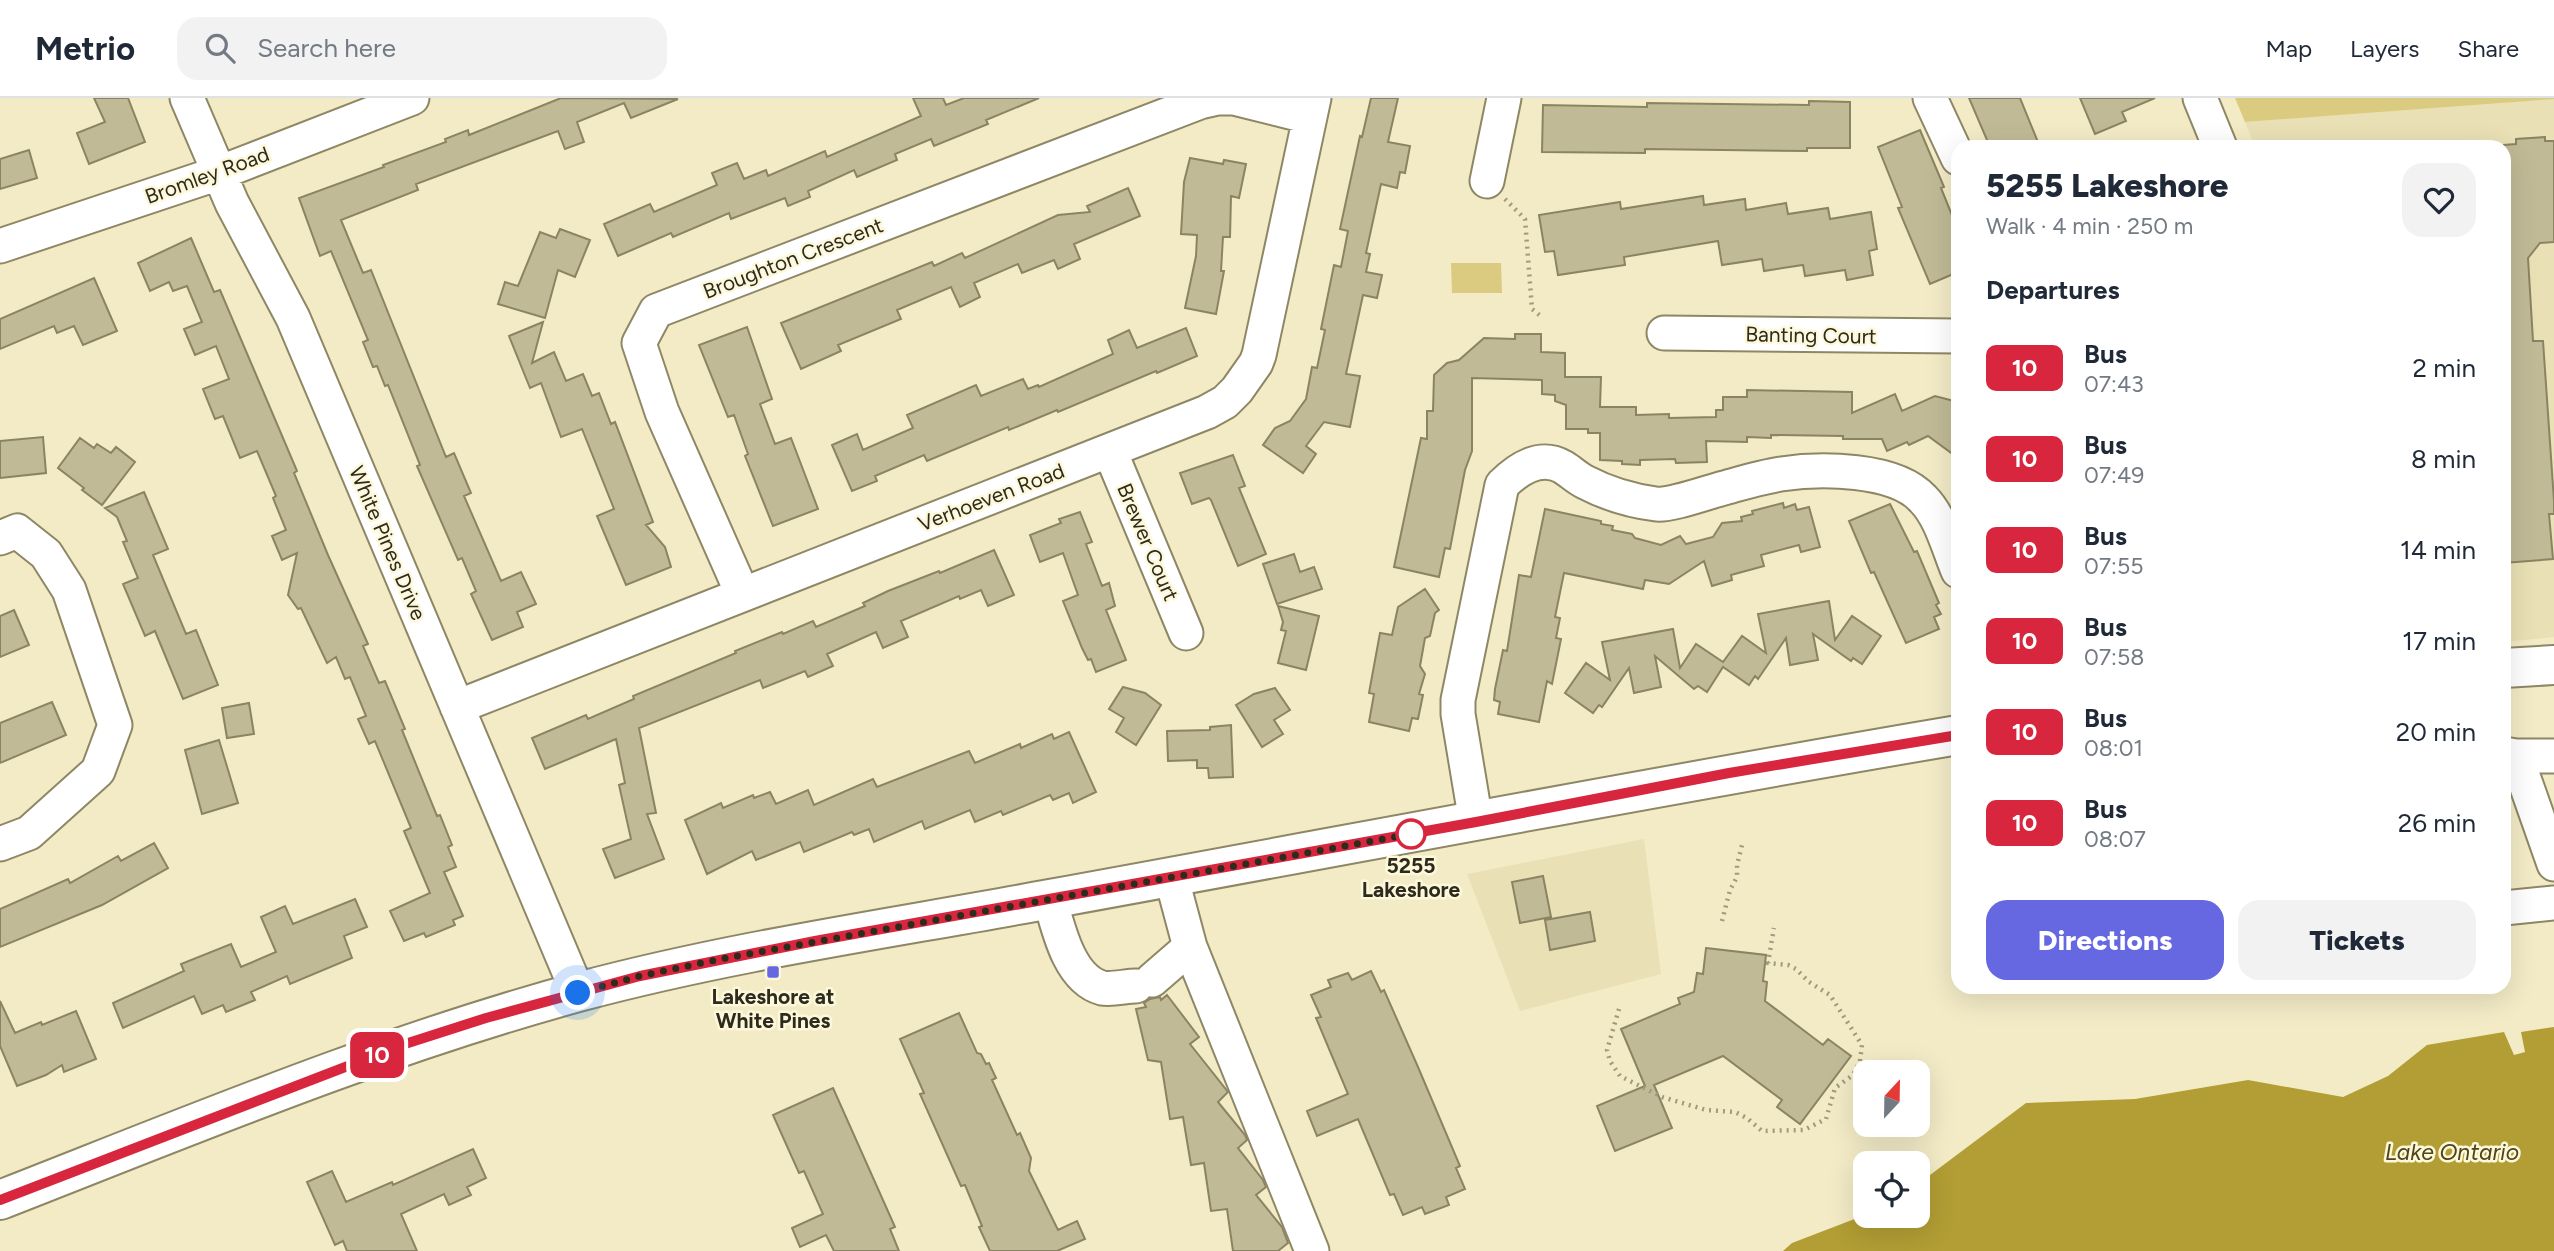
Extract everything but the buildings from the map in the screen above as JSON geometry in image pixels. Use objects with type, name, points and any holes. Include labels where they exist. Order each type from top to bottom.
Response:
[{"type":"main road","points":[[2511,668],[2554,665]]},
{"type":"main road","points":[[0,1200],[405,1044],[640,976],[1729,773],[1951,736]]},
{"type":"street","name":"White Pines Drive","points":[[187,98],[232,204],[293,318],[578,993]]},
{"type":"street","name":"Bromley Road","points":[[0,246],[219,173],[412,98]]},
{"type":"street","name":"Broughton Crescent","points":[[742,593],[662,412],[639,342],[656,311],[1187,107],[1219,98],[1312,108]]},
{"type":"street","points":[[1487,181],[1504,98]]},
{"type":"street","points":[[1930,98],[1951,143]]},
{"type":"street","points":[[2200,98],[2217,140]]},
{"type":"street","name":"Verhoeven Road","points":[[457,707],[742,593],[1110,451],[1207,412],[1225,402],[1256,363],[1267,326],[1312,108]]},
{"type":"street","name":"Banting Court","points":[[1664,334],[1951,336]]},
{"type":"street","name":"Brewer Court","points":[[1110,451],[1186,633]]},
{"type":"street","points":[[1476,822],[1458,700],[1502,485],[1514,472],[1543,462],[1561,466],[1584,482],[1606,492],[1659,505],[1778,474],[1872,474],[1890,478],[1909,487],[1924,499],[1935,516],[1951,554]]},
{"type":"street","points":[[0,538],[17,531],[46,554],[69,590],[115,725],[98,771],[29,833],[0,844]]},
{"type":"street","points":[[2511,755],[2554,755]]},
{"type":"street","points":[[2511,757],[2554,864]]},
{"type":"street","points":[[1171,876],[1190,947],[1312,1251]]},
{"type":"street","points":[[1050,899],[1062,943],[1082,975],[1103,988],[1144,983],[1190,947]]},
{"type":"street","points":[[2511,907],[2554,903]]},
{"type":"path","points":[[1487,181],[1500,189],[1501,195],[1525,219],[1532,309],[1542,318]]},
{"type":"path","points":[[1722,921],[1730,890],[1737,877],[1742,845]]},
{"type":"path","points":[[1619,1009],[1607,1050],[1620,1076],[1634,1085],[1662,1097],[1706,1110],[1735,1112],[1762,1131],[1804,1130],[1826,1119],[1835,1088],[1853,1075],[1860,1061],[1862,1045],[1830,995],[1809,982],[1796,969],[1788,965],[1768,963],[1774,928]]},
{"type":"shaded area","points":[[2235,98],[2554,98],[2554,99],[2245,122]]},
{"type":"shaded area","points":[[2554,99],[2554,637],[2511,641],[2511,140],[2252,140],[2245,122]]},
{"type":"shaded area","points":[[1451,263],[1501,263],[1502,293],[1452,293]]},
{"type":"shaded area","points":[[1644,839],[1661,974],[1520,1011],[1467,874]]},
{"type":"water","name":"Lake Ontario","points":[[2554,1027],[2554,1251],[1783,1251],[1792,1243],[1853,1220],[1853,1228],[1930,1228],[1930,1175],[2026,1103],[2135,1099],[2248,1080],[2343,1097],[2388,1076],[2427,1045],[2504,1032],[2514,1055],[2525,1052],[2521,1032]]},
{"type":"bus line","name":"10","points":[[0,1200],[405,1044],[486,1018],[640,976],[815,941],[1476,822],[1729,773],[1951,736]]},
{"type":"place","name":"5255 Lakeshore","points":[[1411,834]]},
{"type":"place","name":"Lakeshore at White Pines","points":[[773,972]]},
{"type":"route","points":[[578,993],[640,976],[726,958],[1411,834]]}]
